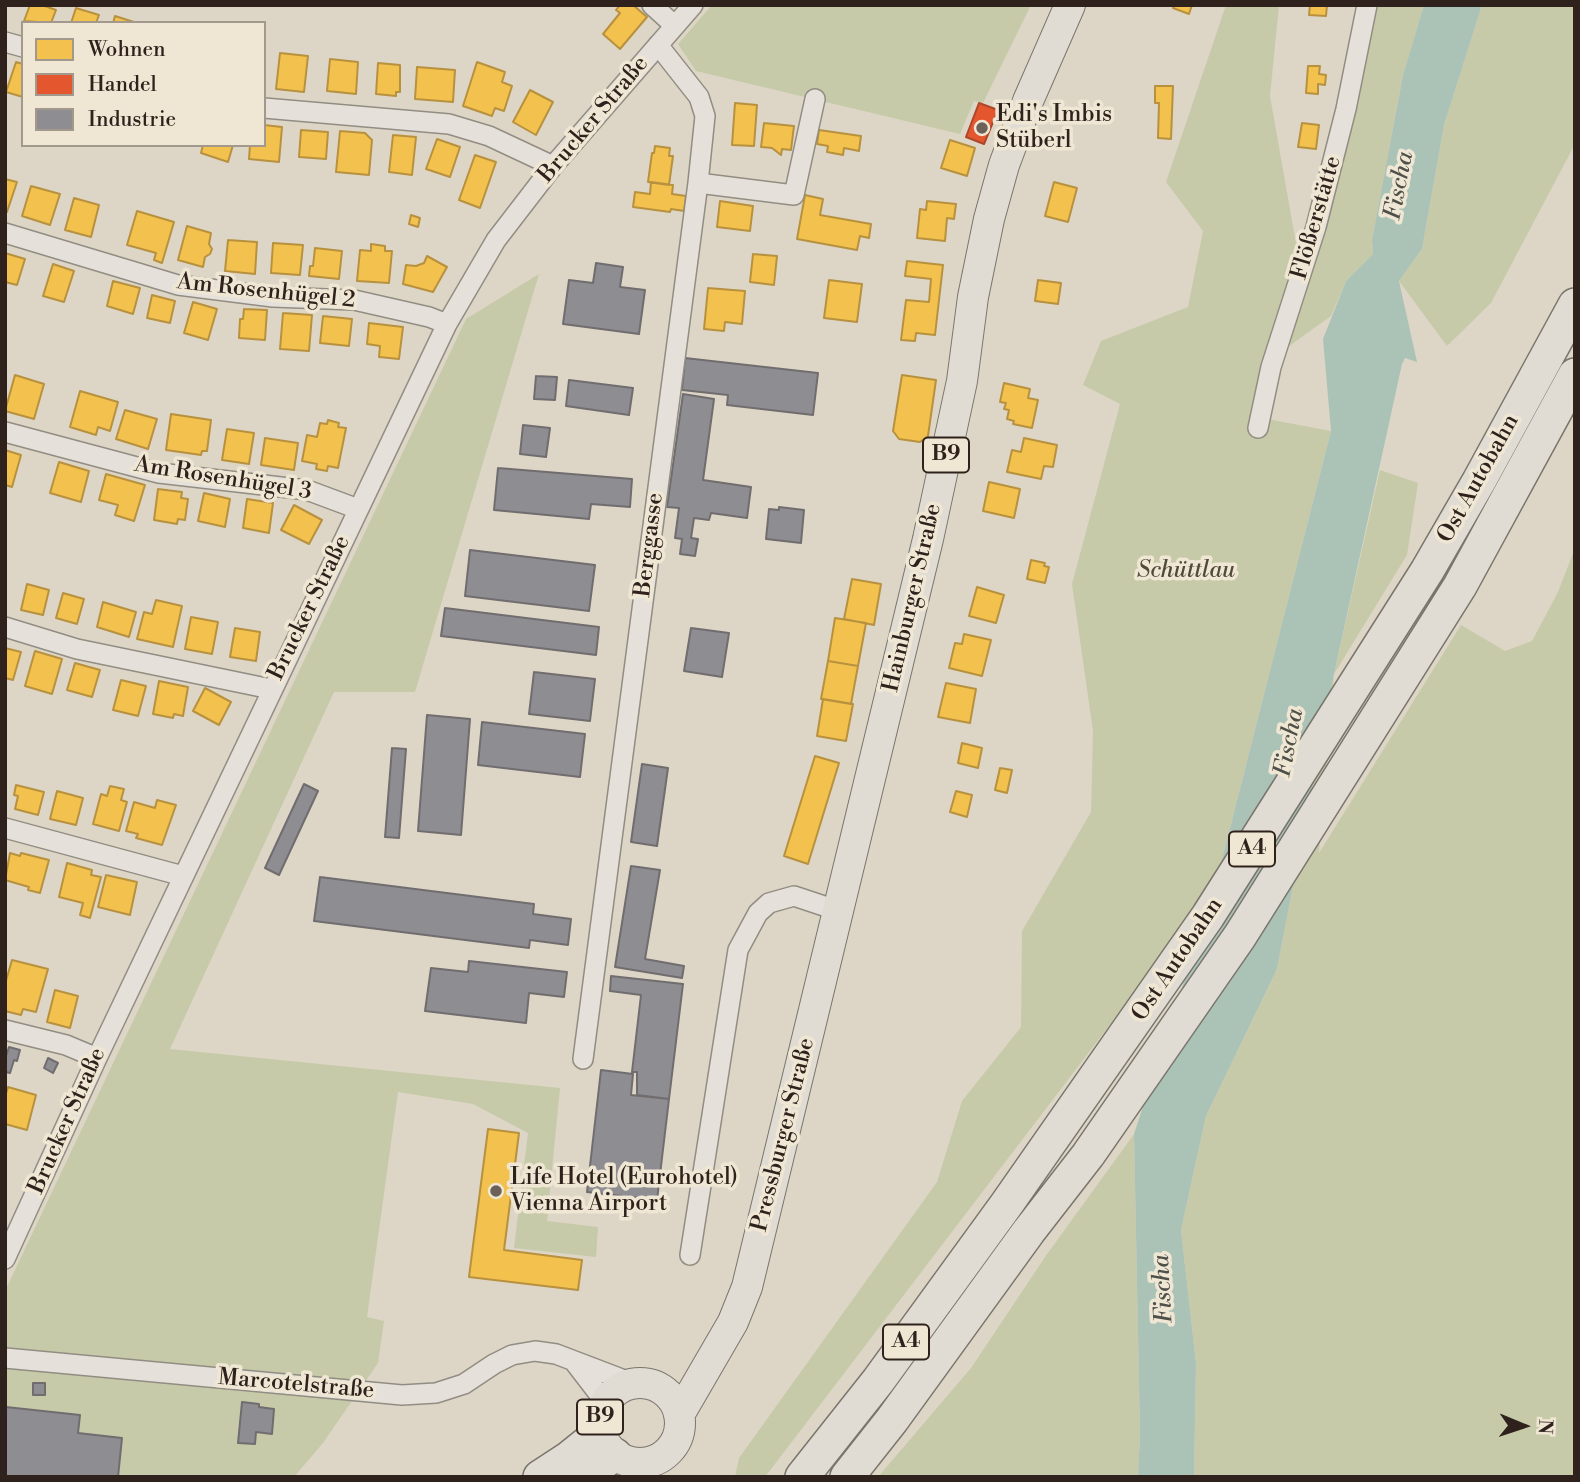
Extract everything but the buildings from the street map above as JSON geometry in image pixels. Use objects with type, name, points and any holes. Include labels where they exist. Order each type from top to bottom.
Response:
[{"type":"highway","name":"Ost Autobahn","points":[[802,1477],[878,1381],[1006,1205],[1208,916],[1420,582],[1479,481],[1575,305]]},
{"type":"highway","name":"Ost Autobahn","points":[[847,1477],[1088,1155],[1240,936],[1460,586],[1575,375]]},
{"type":"highway","points":[[540,1477],[569,1458],[622,1446]]},
{"type":"highway","points":[[579,1477],[622,1446]]},
{"type":"main road","name":"Hainburger Straße","points":[[839,911],[928,539],[956,407],[973,297],[989,219],[1004,165],[1028,101],[1070,5]]},
{"type":"main road","name":"Pressburger Straße","points":[[679,1415],[733,1322],[747,1287],[839,911]]},
{"type":"main road","name":"B9","points":[[643,1384],[670,1396],[679,1415],[679,1431],[672,1446],[658,1458],[622,1446],[612,1393],[643,1384],[715,1353]]},
{"type":"main road","name":"B9","points":[[672,1446],[676,1477]]},
{"type":"street","points":[[652,5],[674,25]]},
{"type":"street","name":"Brucker Straße","points":[[5,1259],[271,689],[447,324],[496,240],[553,166],[693,5]]},
{"type":"street","name":"Flößerstätte","points":[[1258,428],[1271,367],[1317,227],[1346,109],[1367,5]]},
{"type":"street","name":"Berggasse","points":[[583,1059],[705,116],[699,97],[658,45]]},
{"type":"street","points":[[698,183],[794,195],[815,99]]},
{"type":"street","points":[[266,108],[449,124],[489,136],[553,166]]},
{"type":"street","name":"Am Rosenhügel 2","points":[[5,233],[178,285],[272,297],[354,300],[429,317],[447,324]]},
{"type":"street","name":"Am Rosenhügel 3","points":[[5,432],[159,472],[307,490],[358,509]]},
{"type":"street","points":[[5,627],[77,649],[271,689]]},
{"type":"street","points":[[5,828],[183,876]]},
{"type":"street","points":[[690,1255],[738,950],[758,913],[769,903],[794,896],[839,911]]},
{"type":"street","points":[[5,1030],[66,1045],[97,1058]]},
{"type":"street","name":"Marcotelstraße","points":[[5,1358],[402,1395],[436,1393],[464,1384],[512,1354],[535,1351],[555,1354],[643,1384]]},
{"type":"street","points":[[575,1362],[622,1446]]},
{"type":"green space","points":[[712,5],[1031,5],[983,103],[974,101],[960,134],[696,71],[678,44]]},
{"type":"green space","name":"Schüttlau","points":[[1226,5],[1279,5],[1270,96],[1297,249],[1324,231],[1378,5],[1424,5],[1403,75],[1372,240],[1373,254],[1346,281],[1331,316],[1260,367],[1256,417],[1331,431],[1215,887],[765,1477],[735,1477],[739,1458],[937,1182],[962,1101],[1021,1027],[1022,931],[1091,812],[1093,731],[1072,584],[1120,404],[1083,385],[1101,341],[1188,307],[1203,231],[1166,182]]},
{"type":"green space","points":[[1482,5],[1575,5],[1575,144],[1491,303],[1447,346],[1399,281],[1422,249],[1444,125]]},
{"type":"green space","points":[[539,274],[415,692],[334,692],[170,1049],[560,1088],[547,1221],[598,1227],[596,1257],[514,1248],[528,1133],[473,1104],[398,1092],[367,1317],[384,1321],[378,1363],[323,1443],[294,1477],[5,1477],[5,1291],[466,319]]},
{"type":"green space","points":[[1380,470],[1418,483],[1407,555],[1334,674]]},
{"type":"green space","points":[[1575,548],[1575,1477],[1194,1477],[1196,1363],[1181,1230],[1206,1116],[1277,969],[1334,674],[1319,853],[1461,625],[1505,651],[1532,641],[1558,592]]},
{"type":"green space","points":[[1134,1134],[1140,1433],[1138,1477],[878,1477],[971,1368],[1045,1257]]},
{"type":"water","name":"Fischa","points":[[1424,5],[1482,5],[1444,125],[1422,249],[1399,281],[1417,362],[1405,358],[1402,364],[1334,674],[1277,969],[1206,1116],[1181,1230],[1196,1363],[1194,1477],[1138,1477],[1140,1433],[1134,1134],[1215,887],[1331,431],[1323,339],[1346,281],[1373,254],[1372,240],[1403,75]]},
{"type":"place","name":"Edi's Imbis Stüberl","points":[[982,128]]},
{"type":"place","name":"Life Hotel (Eurohotel) Vienna Airport","points":[[496,1191]]}]
